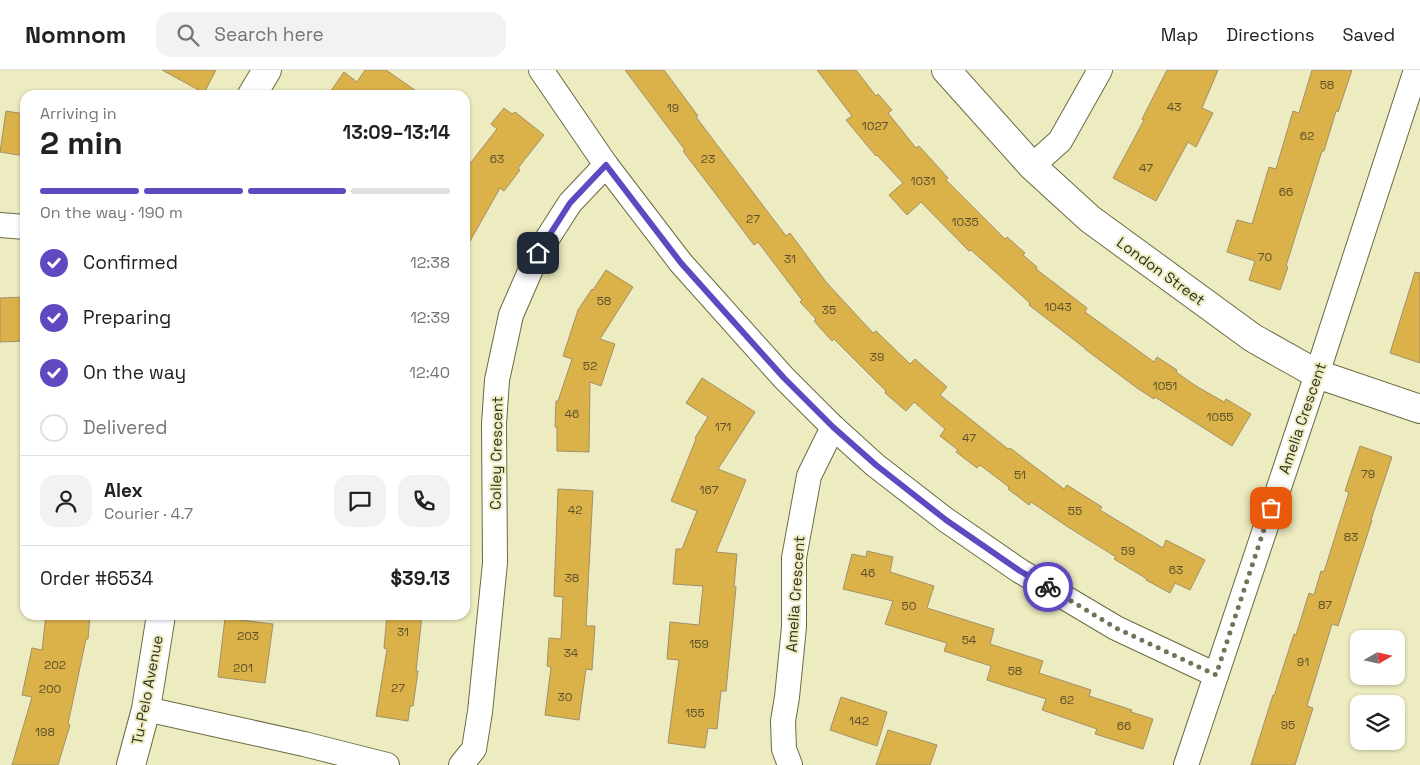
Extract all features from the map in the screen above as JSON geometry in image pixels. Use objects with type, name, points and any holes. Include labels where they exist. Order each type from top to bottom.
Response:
[{"type":"street","points":[[255,90],[267,70]]},
{"type":"street","points":[[541,70],[606,165],[681,263],[784,378],[833,427],[876,465],[946,520],[1020,571],[1116,628],[1216,675]]},
{"type":"street","name":"London Street","points":[[946,70],[1032,166],[1090,219],[1253,338],[1317,374],[1420,409]]},
{"type":"street","points":[[1032,166],[1060,141],[1100,70]]},
{"type":"street","name":"Amelia Crescent","points":[[1186,765],[1317,374],[1416,70]]},
{"type":"street","name":"Colley Crescent","points":[[460,765],[474,749],[480,712],[495,563],[494,415],[497,380],[511,315],[538,253],[570,203],[606,165]]},
{"type":"street","points":[[0,225],[20,227]]},
{"type":"street","name":"Amelia Crescent","points":[[790,765],[784,749],[783,721],[794,627],[794,558],[809,476],[833,427]]},
{"type":"street","name":"Tu-Pelo Avenue","points":[[131,765],[146,709],[160,620]]},
{"type":"street","points":[[146,709],[304,744],[387,765]]},
{"type":"building","points":[[162,70],[216,70],[206,90],[199,90]]},
{"type":"building","points":[[365,70],[386,70],[415,90],[331,90],[344,72],[357,82]]},
{"type":"building","points":[[625,70],[664,70],[698,116],[696,117],[786,236],[790,233],[826,282],[873,333],[876,331],[910,364],[915,359],[947,387],[940,395],[1008,449],[1010,448],[1064,489],[1067,485],[1102,507],[1100,510],[1163,548],[1166,540],[1205,560],[1190,590],[1175,583],[1170,593],[1146,580],[1114,559],[1116,557],[1031,502],[1029,505],[980,465],[977,468],[956,452],[958,450],[940,436],[945,429],[914,402],[906,411],[885,393],[886,391],[834,339],[832,341],[814,321],[816,319],[800,302],[802,300],[758,242],[754,245]]},
{"type":"building","points":[[817,70],[856,70],[876,96],[878,94],[892,110],[888,113],[916,148],[919,146],[948,178],[946,180],[1005,239],[1007,237],[1025,253],[1023,255],[1037,267],[1036,269],[1087,308],[1085,312],[1154,362],[1157,357],[1177,370],[1176,372],[1196,386],[1224,402],[1226,399],[1251,414],[1232,446],[1155,397],[1154,399],[1137,388],[1085,349],[1029,305],[1030,303],[971,250],[969,251],[921,202],[907,215],[889,195],[903,183],[876,156],[846,120],[852,116]]},
{"type":"building","points":[[1167,70],[1218,70],[1202,108],[1213,113],[1196,147],[1188,142],[1156,201],[1113,178],[1144,120],[1142,119]]},
{"type":"building","points":[[1312,70],[1352,70],[1338,112],[1336,111],[1324,151],[1322,151],[1280,290],[1249,280],[1255,261],[1227,252],[1237,220],[1252,224],[1269,167],[1276,169],[1293,111],[1299,113]]},
{"type":"building","points":[[504,108],[512,114],[515,112],[544,135],[518,168],[520,170],[504,191],[500,188],[470,241],[470,164],[497,129],[491,124]]},
{"type":"building","points":[[6,111],[20,113],[20,155],[0,152]]},
{"type":"building","points":[[606,270],[633,287],[600,339],[615,344],[601,386],[590,382],[589,452],[557,451],[557,427],[555,427],[556,401],[558,401],[572,359],[563,356],[578,310]]},
{"type":"building","points":[[1415,272],[1420,273],[1420,363],[1390,353]]},
{"type":"building","points":[[20,297],[20,341],[0,342],[0,298]]},
{"type":"building","points":[[702,378],[755,412],[718,469],[746,480],[716,552],[737,554],[734,587],[736,587],[726,691],[721,691],[717,729],[708,728],[705,748],[668,743],[679,660],[667,659],[670,622],[699,625],[703,586],[673,584],[676,549],[682,549],[697,511],[671,501],[695,438],[708,417],[686,403]]},
{"type":"building","points":[[1360,446],[1392,457],[1338,626],[1332,624],[1307,706],[1313,708],[1295,765],[1251,765],[1273,695],[1294,634],[1296,635],[1309,593],[1314,595],[1321,571],[1324,572],[1349,492],[1345,491]]},
{"type":"building","points":[[558,489],[593,491],[586,626],[595,626],[592,670],[586,669],[579,720],[545,715],[551,667],[547,666],[549,638],[561,639],[563,597],[554,596]]},
{"type":"building","points":[[867,551],[893,557],[890,572],[934,586],[927,608],[994,629],[990,644],[1043,661],[1039,673],[1091,690],[1089,696],[1153,719],[1143,749],[1095,734],[1097,729],[1042,710],[1046,699],[987,680],[991,666],[944,651],[947,643],[885,624],[893,601],[843,589],[852,554],[866,557]]},
{"type":"building","points":[[45,620],[90,620],[88,639],[86,639],[68,724],[70,725],[58,765],[12,765],[32,697],[22,695],[32,648],[42,650]]},
{"type":"building","points":[[225,620],[273,624],[265,683],[218,677]]},
{"type":"building","points":[[387,620],[421,620],[416,671],[418,671],[413,706],[410,706],[408,721],[376,716],[387,649],[384,648]]},
{"type":"building","points":[[841,697],[887,712],[877,746],[830,730]]},
{"type":"building","points":[[888,730],[937,745],[930,765],[876,765]]},
{"type":"way so far","points":[[1048,587],[1116,628],[1216,675],[1271,508]]},
{"type":"route","points":[[538,253],[570,203],[606,165],[681,263],[784,378],[833,427],[876,465],[946,520],[1020,571],[1048,587]]}]
